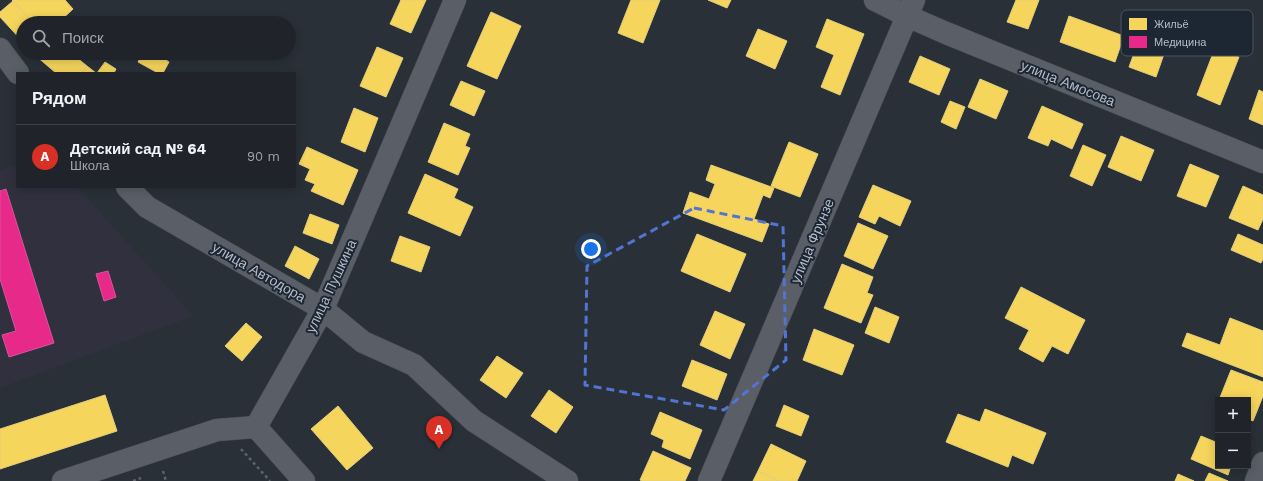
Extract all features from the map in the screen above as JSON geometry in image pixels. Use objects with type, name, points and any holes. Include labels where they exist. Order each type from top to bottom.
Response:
[{"type":"street","name":"улица Пушкина","points":[[256,427],[323,309],[455,0]]},
{"type":"street","name":"улица Амосова","points":[[875,0],[911,8],[1263,162]]},
{"type":"street","name":"улица Фрунзе","points":[[709,481],[911,8]]},
{"type":"street","points":[[0,49],[17,72]]},
{"type":"street","name":"улица Автодора","points":[[128,188],[147,206],[323,309],[363,342],[414,365],[474,421],[567,481]]},
{"type":"street","points":[[63,481],[217,430],[256,427],[304,481]]},
{"type":"street","points":[[1256,481],[1263,463]]},
{"type":"path","points":[[238,446],[270,481]]},
{"type":"path","points":[[166,481],[163,471],[170,468]]},
{"type":"path","points":[[133,481],[148,476]]},
{"type":"highlighted area","points":[[694,208],[783,226],[786,360],[724,410],[585,385],[587,266]]},
{"type":"shaded area","points":[[16,164],[16,188],[78,188],[193,316],[0,388],[0,170]]},
{"type":"building: Жильё","points":[[12,0],[65,0],[73,9],[66,16],[27,16]]},
{"type":"building: Жильё","points":[[401,0],[426,0],[411,33],[390,24]]},
{"type":"building: Жильё","points":[[631,0],[660,0],[643,43],[618,33]]},
{"type":"building: Жильё","points":[[708,0],[731,0],[727,8]]},
{"type":"building: Жильё","points":[[1016,0],[1039,0],[1028,29],[1007,22]]},
{"type":"building: Жильё","points":[[13,1],[27,16],[16,16],[16,34],[0,17],[0,12]]},
{"type":"building: Жильё","points":[[491,12],[521,26],[497,79],[467,66]]},
{"type":"building: Жильё","points":[[1069,16],[1121,35],[1121,45],[1115,62],[1060,42]]},
{"type":"building: Жильё","points":[[827,19],[864,34],[840,95],[821,87],[834,55],[816,47]]},
{"type":"building: Жильё","points":[[758,29],[787,41],[775,69],[746,56]]},
{"type":"building: Жильё","points":[[377,47],[403,58],[386,97],[360,86]]},
{"type":"building: Жильё","points":[[920,56],[950,69],[939,95],[909,82]]},
{"type":"building: Жильё","points":[[1133,56],[1163,56],[1156,77],[1129,67]]},
{"type":"building: Жильё","points":[[1212,56],[1239,57],[1220,105],[1197,95]]},
{"type":"building: Жильё","points":[[41,60],[80,60],[87,66],[83,72],[55,72]]},
{"type":"building: Жильё","points":[[139,60],[166,60],[169,62],[164,72],[156,72],[138,62]]},
{"type":"building: Жильё","points":[[105,62],[116,69],[114,72],[98,72]]},
{"type":"building: Жильё","points":[[87,66],[95,72],[83,72]]},
{"type":"building: Жильё","points":[[980,79],[1008,91],[996,119],[968,107]]},
{"type":"building: Жильё","points":[[461,81],[485,91],[474,116],[450,105]]},
{"type":"building: Жильё","points":[[1259,90],[1263,92],[1263,125],[1249,119]]},
{"type":"building: Жильё","points":[[950,101],[965,107],[956,129],[941,122]]},
{"type":"building: Жильё","points":[[1042,106],[1083,124],[1072,149],[1051,139],[1048,146],[1028,138]]},
{"type":"building: Жильё","points":[[354,108],[378,118],[365,152],[341,142]]},
{"type":"building: Жильё","points":[[444,123],[470,134],[465,146],[470,148],[458,175],[428,162]]},
{"type":"building: Жильё","points":[[1121,136],[1154,150],[1141,181],[1108,167]]},
{"type":"building: Жильё","points":[[789,142],[818,154],[800,197],[771,186]]},
{"type":"building: Жильё","points":[[1083,145],[1106,155],[1092,186],[1070,176]]},
{"type":"building: Жильё","points":[[307,147],[358,170],[343,205],[311,191],[315,184],[305,180],[310,169],[299,164]]},
{"type":"building: Жильё","points":[[1190,164],[1219,176],[1206,207],[1177,196]]},
{"type":"building: Жильё","points":[[711,165],[774,188],[770,198],[763,195],[754,219],[769,224],[762,242],[683,213],[690,192],[709,199],[715,184],[706,180]]},
{"type":"building: Жильё","points":[[425,174],[458,189],[454,198],[473,207],[460,236],[408,213]]},
{"type":"building: Жильё","points":[[873,185],[911,201],[900,226],[879,216],[875,224],[859,217]]},
{"type":"building: Жильё","points":[[1243,186],[1263,195],[1263,219],[1258,230],[1229,218]]},
{"type":"building: Жильё","points":[[310,214],[339,225],[332,244],[303,233]]},
{"type":"building: Жильё","points":[[858,223],[888,236],[873,269],[844,256]]},
{"type":"building: Жильё","points":[[697,234],[746,254],[730,292],[681,271]]},
{"type":"building: Жильё","points":[[1238,234],[1263,245],[1263,259],[1261,263],[1231,250]]},
{"type":"building: Жильё","points":[[400,236],[430,247],[421,272],[391,261]]},
{"type":"building: Жильё","points":[[295,246],[319,259],[309,279],[285,266]]},
{"type":"building: Жильё","points":[[842,264],[873,277],[867,293],[873,295],[861,323],[824,308]]},
{"type":"building: Жильё","points":[[1021,287],[1085,320],[1068,354],[1052,346],[1043,362],[1019,349],[1029,330],[1005,318]]},
{"type":"building: Жильё","points":[[875,307],[899,317],[889,343],[865,333]]},
{"type":"building: Жильё","points":[[715,311],[745,324],[730,359],[700,345]]},
{"type":"building: Жильё","points":[[1230,318],[1263,331],[1263,377],[1182,346],[1187,333],[1220,345]]},
{"type":"building: Жильё","points":[[246,323],[262,337],[242,361],[225,346]]},
{"type":"building: Жильё","points":[[814,329],[854,345],[842,375],[803,360]]},
{"type":"building: Жильё","points":[[497,356],[523,373],[506,398],[480,380]]},
{"type":"building: Жильё","points":[[692,360],[727,374],[717,400],[682,386]]},
{"type":"building: Жильё","points":[[1231,370],[1263,382],[1263,396],[1253,421],[1251,420],[1251,397],[1220,397]]},
{"type":"building: Жильё","points":[[549,390],[573,407],[556,433],[531,416]]},
{"type":"building: Жильё","points":[[105,395],[117,431],[0,469],[0,429]]},
{"type":"building: Жильё","points":[[784,405],[809,416],[801,436],[776,426]]},
{"type":"building: Жильё","points":[[338,406],[373,448],[347,470],[311,429]]},
{"type":"building: Жильё","points":[[985,409],[1046,433],[1033,464],[1012,455],[1008,467],[946,442],[958,414],[980,422]]},
{"type":"building: Жильё","points":[[660,412],[702,430],[690,459],[662,447],[664,440],[651,434]]},
{"type":"building: Жильё","points":[[1201,436],[1215,442],[1215,469],[1230,469],[1228,475],[1191,459]]},
{"type":"building: Жильё","points":[[771,444],[806,461],[797,481],[779,481],[758,471]]},
{"type":"building: Жильё","points":[[653,451],[691,468],[685,481],[640,480]]},
{"type":"building: Жильё","points":[[758,471],[779,481],[753,481]]},
{"type":"building: Жильё","points":[[1209,473],[1228,481],[1205,481]]},
{"type":"building: Жильё","points":[[1178,474],[1194,481],[1175,481]]},
{"type":"building: Медицина","points":[[6,189],[54,343],[9,357],[2,335],[16,331],[0,279],[0,191]]},
{"type":"building: Медицина","points":[[108,271],[116,297],[104,301],[96,274]]},
{"type":"place","name":"Детский сад № 64","points":[[439,449]]}]
